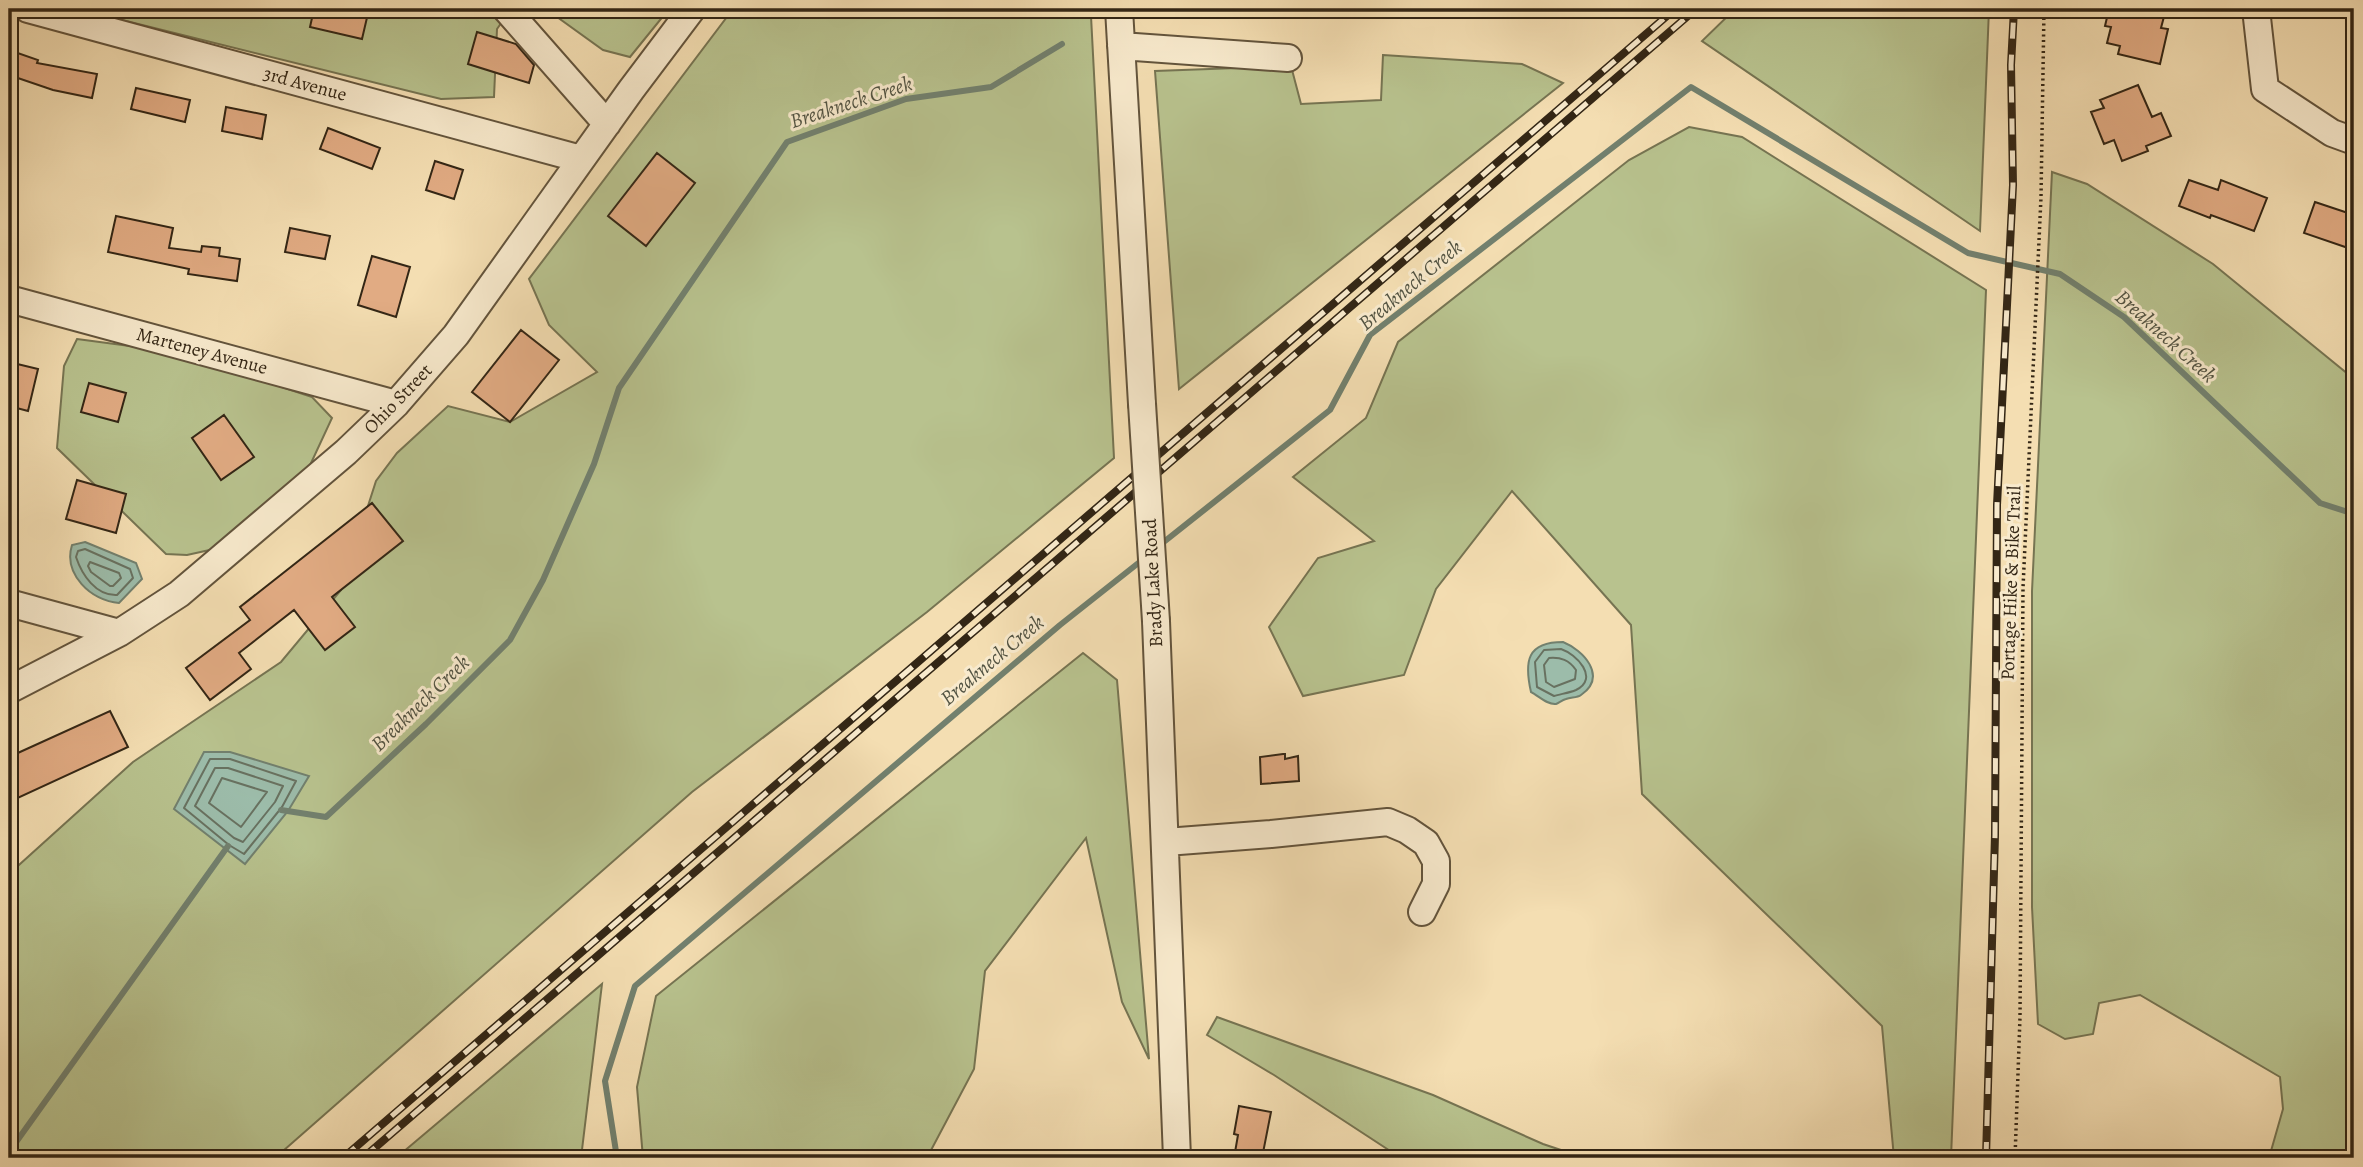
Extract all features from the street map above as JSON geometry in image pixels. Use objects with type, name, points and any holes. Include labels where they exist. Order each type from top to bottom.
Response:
[{"type":"street","name":"3rd Avenue","points":[[28,9],[581,159]]},
{"type":"street","points":[[506,9],[607,124]]},
{"type":"street","name":"Ohio Street","points":[[9,690],[118,633],[179,594],[346,452],[396,404],[456,335],[692,9]]},
{"type":"street","name":"Brady Lake Road","points":[[1119,9],[1156,621],[1177,1158]]},
{"type":"street","points":[[2256,9],[2264,89],[2332,133],[2354,141]]},
{"type":"street","points":[[1121,46],[1288,58]]},
{"type":"street","name":"Marteney Avenue","points":[[9,299],[396,404]]},
{"type":"street","points":[[9,603],[118,633]]},
{"type":"street","points":[[1166,842],[1388,822],[1407,830],[1426,843],[1436,861],[1436,884],[1422,912]]},
{"type":"path","name":"Portage Hike & Bike Trail","points":[[2015,1158],[2020,1017],[2023,588],[2041,197],[2044,9]]},
{"type":"green space","points":[[93,9],[511,9],[497,29],[494,97],[441,99],[102,15]]},
{"type":"green space","points":[[546,9],[669,9],[630,57],[603,50]]},
{"type":"green space","points":[[733,9],[1066,9],[1091,16],[1114,458],[927,612],[692,792],[275,1158],[9,1158],[9,874],[133,762],[281,662],[341,590],[376,481],[397,453],[448,406],[510,422],[597,372],[549,325],[529,279]]},
{"type":"green space","points":[[1735,9],[1989,9],[1980,231],[1702,41]]},
{"type":"green space","points":[[1383,55],[1522,64],[1563,83],[1179,389],[1155,71],[1291,66],[1301,104],[1381,100]]},
{"type":"green space","points":[[1689,127],[1742,137],[1986,290],[1951,1158],[1894,1158],[1882,1026],[1642,794],[1631,625],[1512,491],[1436,589],[1404,675],[1303,696],[1269,627],[1318,558],[1374,541],[1293,477],[1366,418],[1398,342],[1629,160]]},
{"type":"green space","points":[[2052,172],[2087,184],[2213,264],[2354,379],[2354,1158],[2269,1158],[2283,1109],[2280,1077],[2140,995],[2099,1003],[2093,1034],[2065,1039],[2038,1024],[2032,907],[2032,591]]},
{"type":"green space","points":[[77,339],[175,352],[312,397],[332,418],[305,476],[214,549],[187,555],[166,554],[57,448],[64,366]]},
{"type":"green space","points":[[1083,653],[1117,680],[1149,1059],[1122,1002],[1086,838],[985,971],[974,1069],[929,1154],[922,1158],[643,1158],[637,1087],[656,996]]},
{"type":"green space","points":[[602,984],[581,1158],[396,1158]]},
{"type":"green space","points":[[1217,1017],[1433,1095],[1543,1144],[1585,1158],[1401,1158],[1207,1035]]},
{"type":"water","points":[[85,542],[136,563],[142,579],[119,603],[89,591],[76,576],[70,556],[72,545]]},
{"type":"water","points":[[1563,642],[1585,657],[1590,664],[1592,680],[1589,688],[1578,697],[1553,704],[1531,692],[1529,663],[1531,655],[1542,645]]},
{"type":"water","points":[[204,752],[230,752],[309,776],[288,811],[245,864],[174,809]]},
{"type":"building","points":[[314,9],[369,9],[362,39],[310,27]]},
{"type":"building","points":[[2109,9],[2166,9],[2161,28],[2168,29],[2160,64],[2118,54],[2120,46],[2107,43],[2111,27],[2105,26]]},
{"type":"building","points":[[477,32],[516,44],[534,65],[529,83],[468,64]]},
{"type":"building","points":[[9,50],[38,60],[37,63],[97,74],[92,98],[53,90],[9,75]]},
{"type":"building","points":[[2138,85],[2152,117],[2161,113],[2171,136],[2146,146],[2148,151],[2122,161],[2114,140],[2104,144],[2091,112],[2104,108],[2100,100]]},
{"type":"building","points":[[136,88],[190,100],[185,122],[131,109]]},
{"type":"building","points":[[226,107],[266,115],[262,139],[222,131]]},
{"type":"building","points":[[328,128],[380,148],[372,169],[320,149]]},
{"type":"building","points":[[657,153],[695,183],[646,246],[608,216]]},
{"type":"building","points":[[435,161],[463,170],[454,199],[426,190]]},
{"type":"building","points":[[2189,180],[2218,190],[2221,180],[2267,198],[2254,231],[2179,206]]},
{"type":"building","points":[[2315,202],[2354,215],[2354,250],[2304,233]]},
{"type":"building","points":[[116,216],[173,228],[169,248],[201,252],[202,246],[220,248],[219,256],[240,259],[237,281],[188,274],[189,269],[108,252]]},
{"type":"building","points":[[290,228],[330,236],[325,259],[285,252]]},
{"type":"building","points":[[372,256],[410,267],[396,317],[358,305]]},
{"type":"building","points":[[521,330],[559,360],[510,422],[472,392]]},
{"type":"building","points":[[9,362],[38,369],[28,411],[9,406]]},
{"type":"building","points":[[89,383],[126,393],[118,422],[81,412]]},
{"type":"building","points":[[224,415],[254,457],[221,480],[192,438]]},
{"type":"building","points":[[77,480],[126,494],[116,533],[66,519]]},
{"type":"building","points":[[372,503],[403,541],[332,597],[355,627],[325,650],[294,610],[239,653],[251,669],[210,700],[186,668],[250,620],[240,607]]},
{"type":"building","points":[[110,711],[128,747],[9,802],[9,757]]},
{"type":"building","points":[[1285,754],[1285,759],[1298,756],[1299,781],[1261,784],[1260,757]]},
{"type":"building","points":[[1239,1106],[1271,1112],[1262,1158],[1234,1158],[1238,1135],[1234,1134]]},
{"type":"waterway","name":"Breakneck Creek","points":[[281,810],[326,817],[426,724],[510,640],[543,580],[594,464],[619,388],[787,142],[906,99],[991,87],[1062,44]]},
{"type":"waterway","name":"Breakneck Creek","points":[[1160,545],[1330,410],[1370,335],[1691,87],[1968,253],[2060,274],[2124,317],[2320,503],[2354,514]]},
{"type":"waterway","name":"Breakneck Creek","points":[[617,1158],[605,1081],[635,986],[1060,625],[1146,557]]},
{"type":"waterway","name":"Breakneck Creek","points":[[9,1152],[228,846]]},
{"type":"railway","points":[[343,1158],[1675,9]]},
{"type":"railway","points":[[363,1158],[1696,9]]},
{"type":"railway","points":[[1986,1158],[1995,835],[1997,505],[2013,185],[2011,65],[2014,9]]}]
